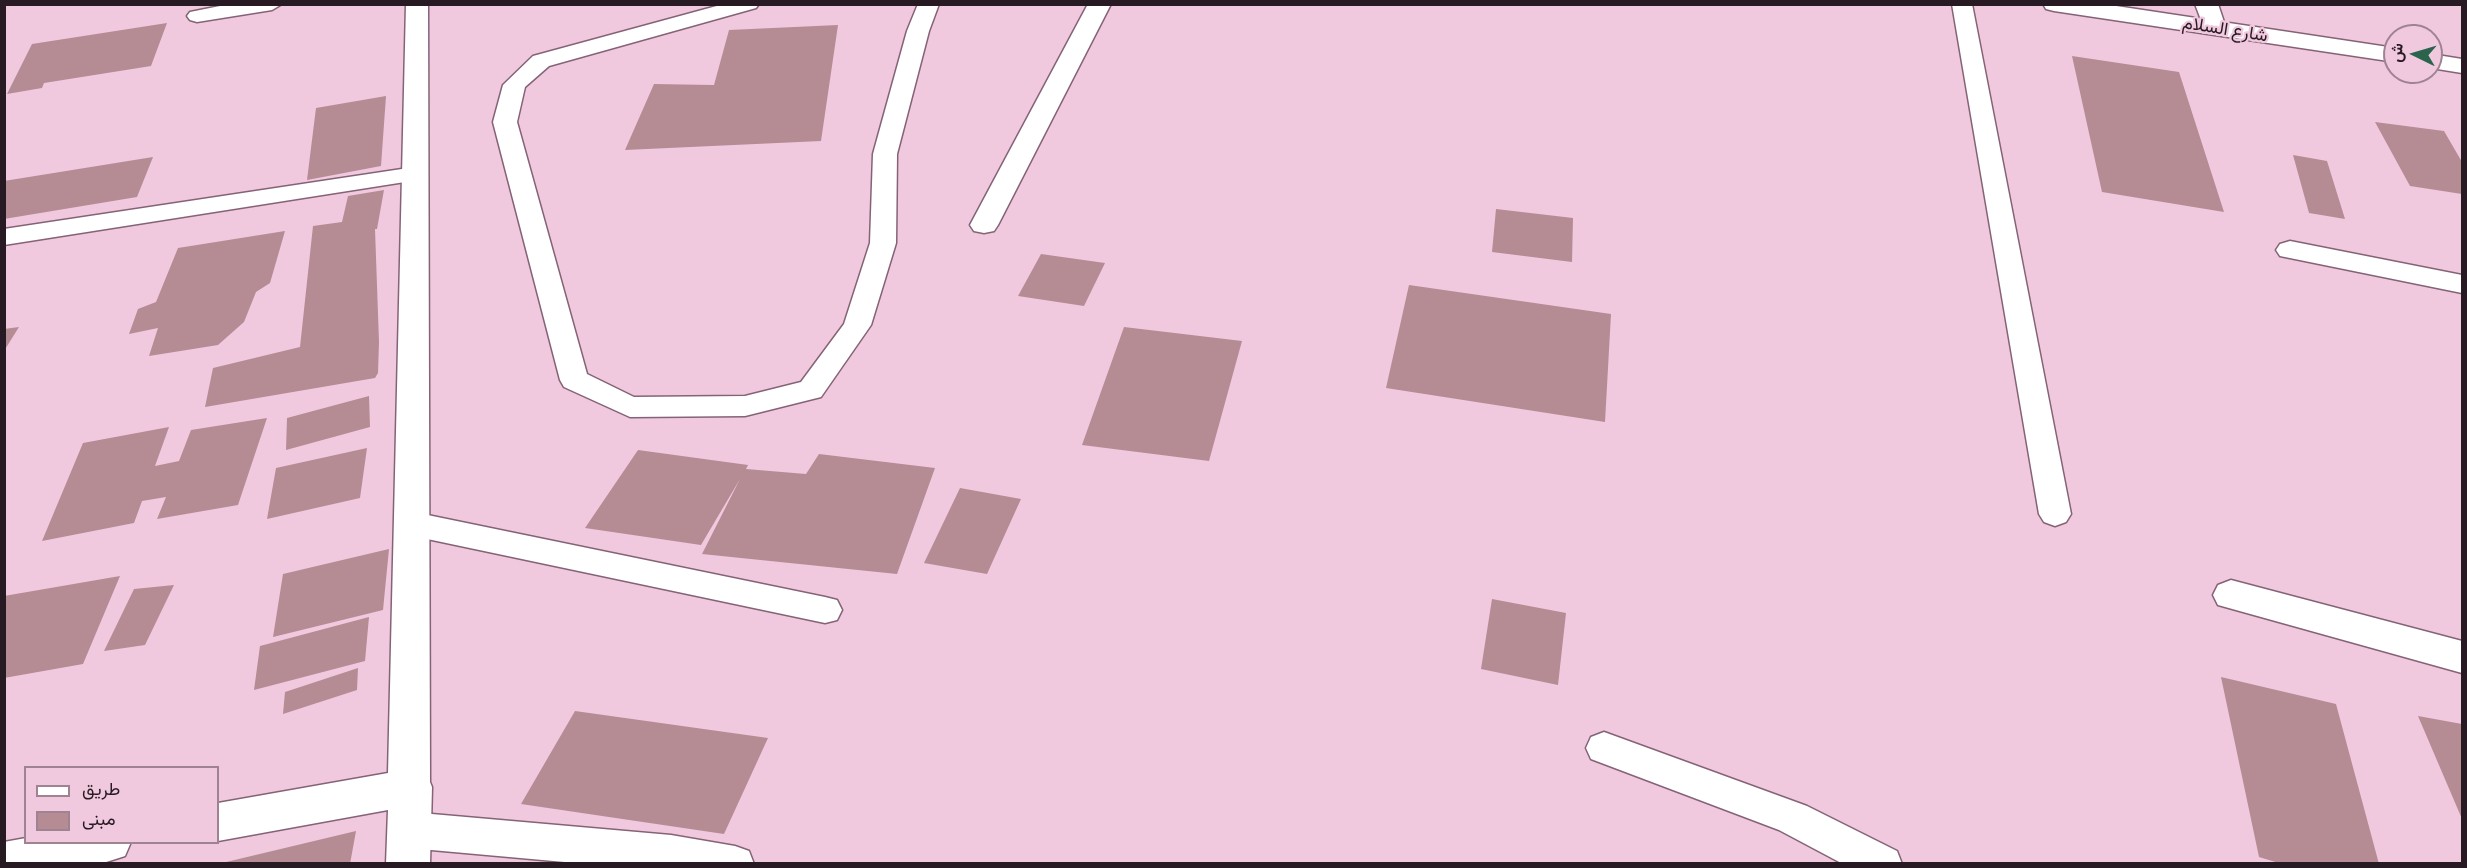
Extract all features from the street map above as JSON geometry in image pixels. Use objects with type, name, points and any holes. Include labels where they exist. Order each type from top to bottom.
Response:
[{"type":"main road","points":[[409,847],[417,4]]},
{"type":"main road","points":[[984,225],[1100,4]]},
{"type":"main road","name":"شارع السلام","points":[[2054,4],[2383,53]]},
{"type":"main road","points":[[2206,4],[2214,28]]},
{"type":"main road","points":[[2443,63],[2463,66]]},
{"type":"main road","points":[[2290,250],[2463,284]]},
{"type":"main road","points":[[2231,596],[2463,657]]},
{"type":"main road","points":[[219,822],[411,787]]},
{"type":"main road","points":[[4,862],[104,844]]},
{"type":"lane","points":[[197,16],[272,4]]},
{"type":"lane","points":[[749,4],[542,61],[514,85],[505,122],[574,380],[630,407],[745,406],[811,390],[857,325],[883,243],[885,154],[918,31],[929,4]]},
{"type":"lane","points":[[1962,4],[2055,514]]},
{"type":"lane","points":[[4,237],[415,174]]},
{"type":"lane","points":[[413,524],[825,610]]},
{"type":"lane","points":[[1604,748],[1793,818],[1883,864]]},
{"type":"lane","points":[[409,847],[670,858],[735,864]]},
{"type":"building","points":[[167,23],[151,66],[44,83],[42,88],[7,94],[32,44]]},
{"type":"building","points":[[838,25],[821,141],[625,150],[654,84],[714,85],[729,30]]},
{"type":"building","points":[[2072,56],[2179,72],[2224,212],[2102,192]]},
{"type":"building","points":[[386,96],[381,166],[307,180],[316,108]]},
{"type":"building","points":[[2375,122],[2444,131],[2462,162],[2462,194],[2410,186]]},
{"type":"building","points":[[2293,155],[2327,161],[2345,219],[2309,213]]},
{"type":"building","points":[[153,157],[137,197],[4,219],[4,181]]},
{"type":"building","points":[[384,190],[377,229],[375,229],[379,342],[378,373],[375,378],[205,407],[213,368],[300,347],[313,226],[342,222],[348,196]]},
{"type":"building","points":[[1496,209],[1573,218],[1572,262],[1492,252]]},
{"type":"building","points":[[285,231],[270,283],[256,292],[244,322],[218,345],[149,356],[158,328],[129,334],[138,309],[156,302],[178,248]]},
{"type":"building","points":[[1041,254],[1105,263],[1084,306],[1018,296]]},
{"type":"building","points":[[1409,285],[1611,314],[1605,422],[1386,388]]},
{"type":"building","points":[[19,327],[4,351],[4,329]]},
{"type":"building","points":[[1124,327],[1242,341],[1209,461],[1082,445]]},
{"type":"building","points":[[369,396],[370,427],[286,450],[287,418]]},
{"type":"building","points":[[267,418],[238,505],[157,519],[166,497],[142,501],[134,523],[42,541],[83,443],[169,427],[155,466],[179,461],[191,430]]},
{"type":"building","points":[[367,448],[360,498],[267,519],[276,468]]},
{"type":"building","points":[[638,450],[748,465],[746,469],[806,474],[819,454],[935,468],[897,574],[702,554],[740,479],[701,545],[585,528]]},
{"type":"building","points":[[960,488],[1021,499],[987,574],[924,563]]},
{"type":"building","points":[[389,549],[383,610],[273,637],[283,574]]},
{"type":"building","points":[[120,576],[83,664],[4,678],[4,596]]},
{"type":"building","points":[[174,585],[145,645],[104,651],[134,589]]},
{"type":"building","points":[[1492,599],[1566,613],[1558,685],[1481,669]]},
{"type":"building","points":[[369,617],[365,661],[254,690],[260,646]]},
{"type":"building","points":[[358,668],[357,690],[283,714],[285,692]]},
{"type":"building","points":[[2221,677],[2336,704],[2379,864],[2282,864],[2259,857]]},
{"type":"building","points":[[575,711],[768,738],[724,834],[521,804]]},
{"type":"building","points":[[2418,716],[2462,724],[2462,819]]},
{"type":"building","points":[[356,831],[350,864],[222,864],[222,863]]}]
